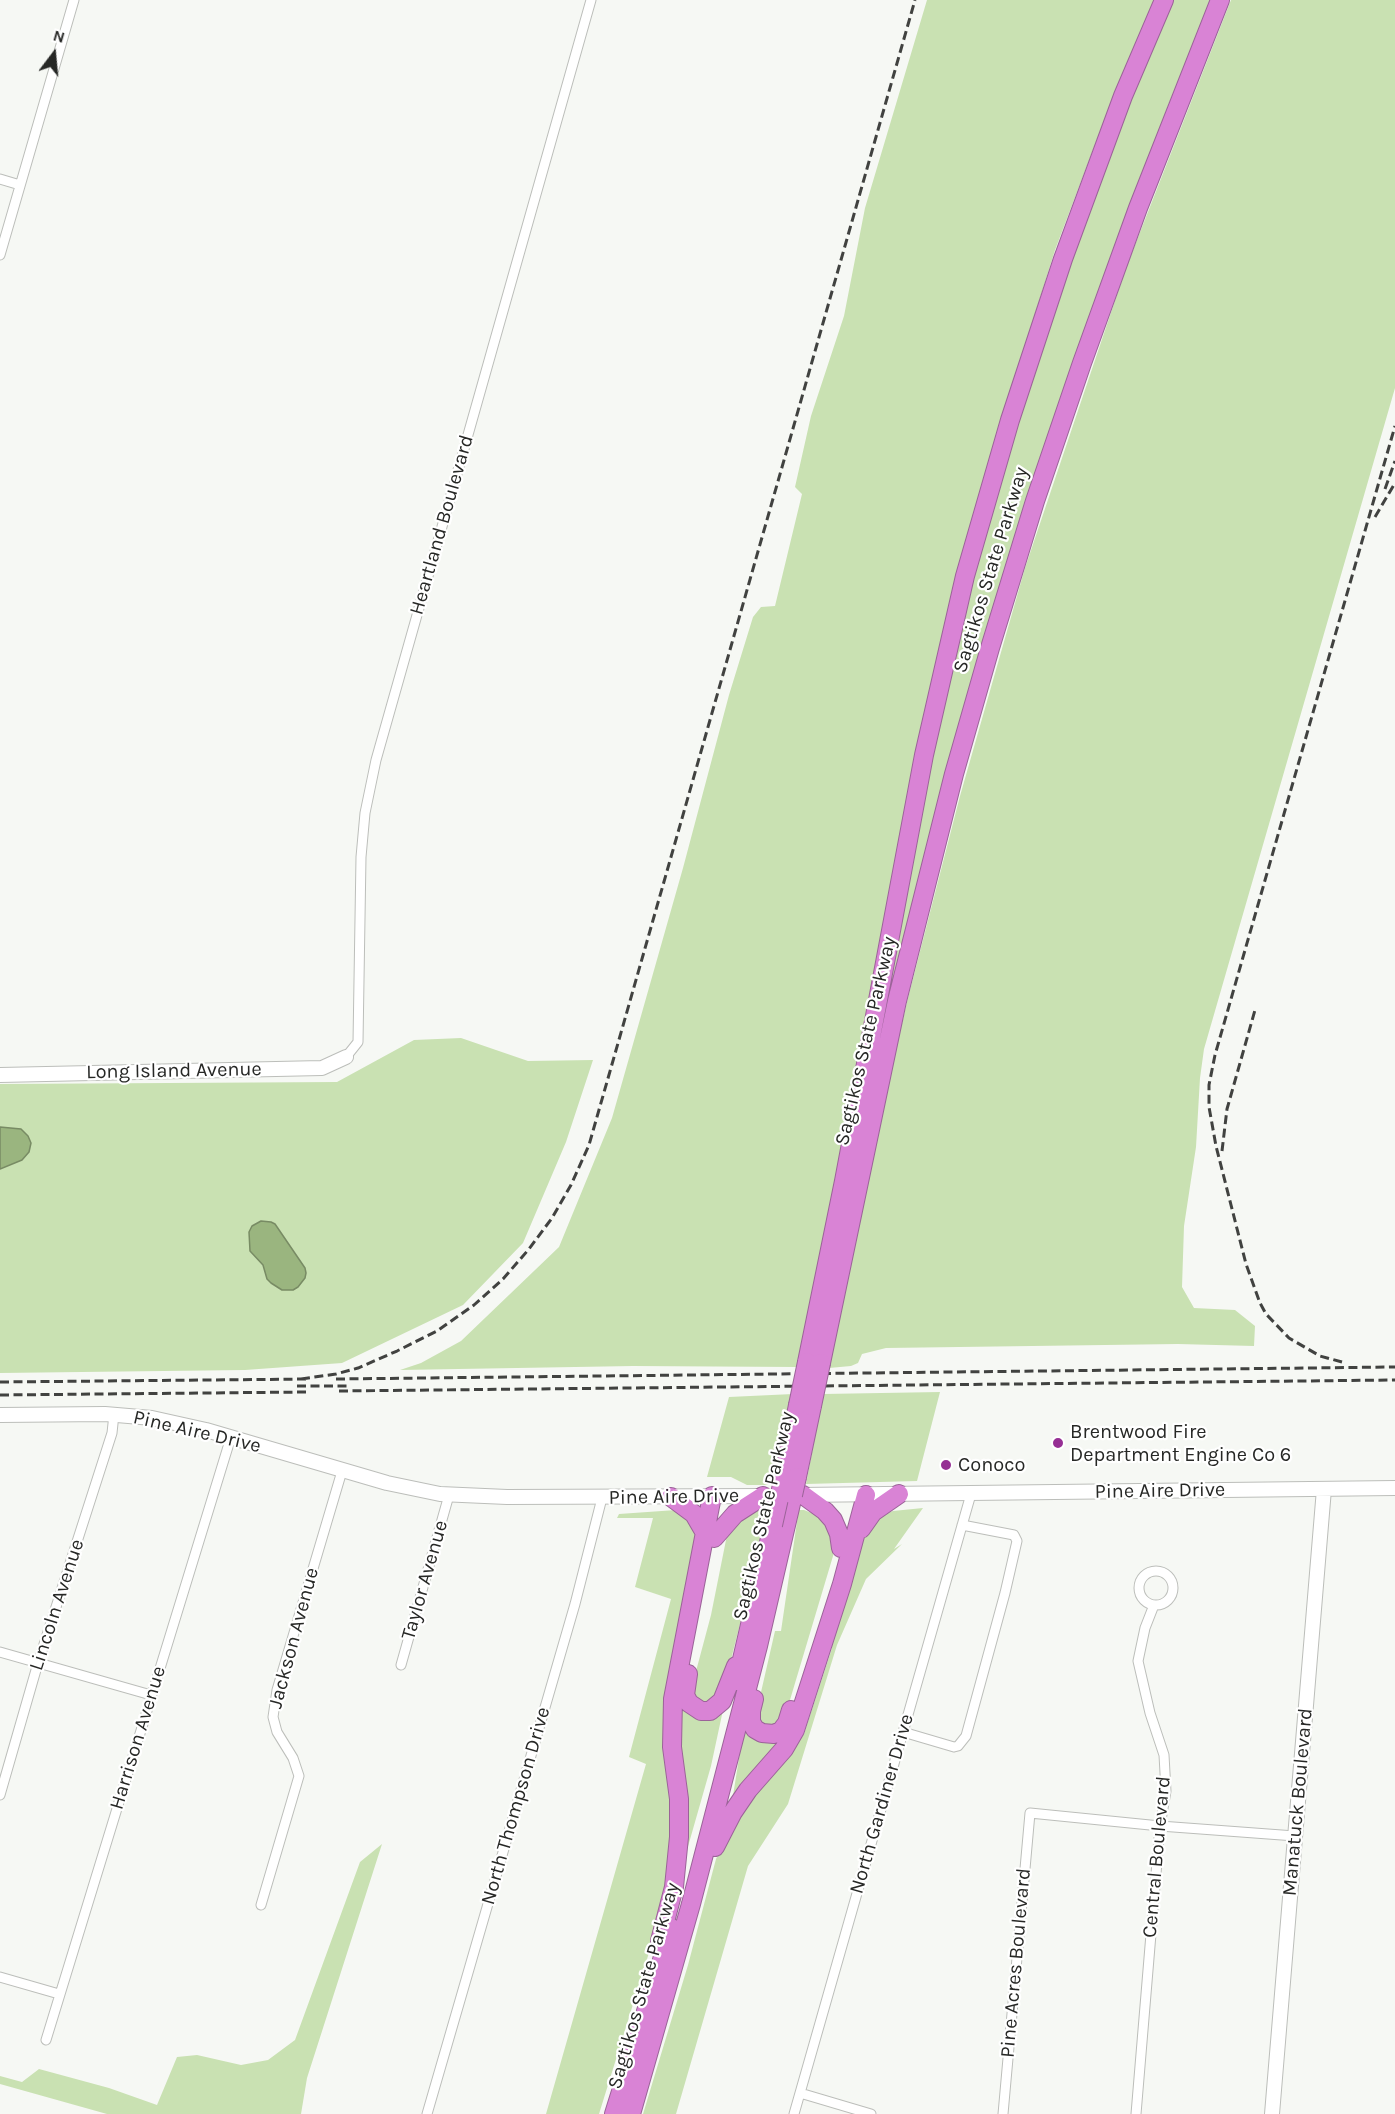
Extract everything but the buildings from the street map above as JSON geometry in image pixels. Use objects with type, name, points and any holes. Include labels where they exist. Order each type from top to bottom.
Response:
[{"type":"highway","name":"Sagtikos State Parkway","points":[[814,1362],[844,1181],[915,800],[965,576],[1007,430],[1063,259],[1119,106],[1164,0]]},
{"type":"highway","name":"Sagtikos State Parkway","points":[[631,2114],[691,1904],[780,1527],[814,1362],[897,1001],[954,774],[1035,501],[1082,363],[1138,208],[1220,0]]},
{"type":"highway","points":[[753,1640],[754,1699],[751,1722],[758,1732],[774,1734],[785,1727],[789,1717],[845,1553],[868,1517],[899,1494]]},
{"type":"highway","points":[[803,1495],[833,1520],[845,1553]]},
{"type":"highway","points":[[691,1904],[733,1812],[784,1749],[795,1730],[862,1495]]},
{"type":"highway","points":[[717,1496],[686,1682],[685,1695],[692,1706],[705,1712],[719,1706],[753,1640]]},
{"type":"highway","points":[[648,2005],[660,1936],[676,1872],[680,1817],[672,1747],[673,1707],[710,1536],[735,1514],[763,1496]]},
{"type":"highway","points":[[671,1497],[694,1514],[710,1536]]},
{"type":"highway","name":"Sagtikos State Parkway","points":[[614,2114],[681,1899],[753,1640]]},
{"type":"street","points":[[0,255],[74,0]]},
{"type":"street","name":"Heartland Boulevard","points":[[346,1057],[358,1042],[361,857],[365,813],[376,760],[591,0]]},
{"type":"street","points":[[0,179],[20,185]]},
{"type":"street","name":"Long Island Avenue","points":[[0,1075],[321,1068],[346,1057]]},
{"type":"street","name":"Pine Aire Drive","points":[[0,1416],[114,1414],[152,1418],[231,1437],[398,1486],[449,1495],[487,1497],[602,1498],[1395,1488]]},
{"type":"street","name":"Lincoln Avenue","points":[[0,1795],[112,1433],[114,1414]]},
{"type":"street","name":"Harrison Avenue","points":[[46,2040],[231,1437]]},
{"type":"street","name":"Jackson Avenue","points":[[261,1905],[299,1776],[293,1758],[277,1732],[273,1717],[277,1690],[342,1471]]},
{"type":"street","name":"Manatuck Boulevard","points":[[1272,2114],[1324,1489]]},
{"type":"street","name":"North Gardiner Drive","points":[[794,2114],[970,1494]]},
{"type":"street","name":"Taylor Avenue","points":[[401,1665],[449,1495]]},
{"type":"street","name":"North Thompson Drive","points":[[427,2114],[575,1604],[602,1498]]},
{"type":"street","points":[[903,1732],[954,1747],[958,1746],[966,1736],[1017,1541],[1014,1535],[962,1525]]},
{"type":"street","name":"Central Boulevard","points":[[1137,2114],[1160,1826],[1166,1791],[1164,1755],[1150,1713],[1138,1661],[1145,1628],[1154,1605]]},
{"type":"street","points":[[0,1652],[151,1695]]},
{"type":"street","name":"Pine Acres Boulevard","points":[[1002,2114],[1030,1813],[1160,1826]]},
{"type":"street","points":[[1160,1826],[1295,1836]]},
{"type":"street","points":[[0,1977],[59,1994]]},
{"type":"street","points":[[800,2093],[871,2114]]},
{"type":"shaded area","points":[[927,0],[1154,0],[1116,89],[1055,250],[1002,420],[798,1367],[633,1366],[400,1370],[421,1363],[461,1341],[559,1247],[612,1118],[729,695],[753,617],[761,607],[775,606],[802,494],[795,487],[811,416],[844,316],[865,208]]},
{"type":"shaded area","points":[[1172,0],[1211,0],[1169,103],[1096,301],[923,864],[883,1025],[877,1023],[908,865],[949,678],[996,489],[1056,292],[1133,90]]},
{"type":"shaded area","points":[[1231,0],[1395,0],[1395,388],[1204,1049],[1196,1147],[1184,1226],[1182,1287],[1194,1308],[1235,1310],[1255,1326],[1254,1346],[1178,1344],[886,1348],[862,1354],[858,1363],[851,1366],[829,1368],[871,1157],[907,1002],[960,796],[1025,568],[1126,268]]},
{"type":"shaded area","points":[[461,1038],[528,1061],[593,1060],[566,1142],[523,1243],[463,1305],[342,1363],[245,1370],[0,1373],[0,1084],[337,1082],[414,1040]]},
{"type":"shaded area","points":[[0,1127],[21,1129],[31,1143],[29,1152],[22,1160],[0,1169]]},
{"type":"shaded area","points":[[261,1221],[275,1224],[305,1268],[305,1278],[293,1290],[282,1290],[271,1283],[267,1279],[263,1265],[250,1251],[249,1232],[252,1226]]},
{"type":"shaded area","points":[[940,1392],[917,1481],[806,1484],[823,1394]]},
{"type":"shaded area","points":[[793,1394],[773,1485],[747,1485],[731,1477],[707,1477],[729,1397]]},
{"type":"shaded area","points":[[923,1508],[894,1549],[902,1544],[866,1579],[837,1645],[788,1804],[748,1866],[676,2114],[643,2114],[688,1965],[716,1859],[730,1831],[734,1831],[741,1811],[783,1763],[804,1734],[832,1648],[831,1628],[867,1527],[884,1514]]},
{"type":"shaded area","points":[[676,1510],[687,1516],[700,1538],[689,1599],[674,1794],[670,1885],[599,2114],[546,2114],[646,1764],[629,1757],[671,1599],[635,1587],[653,1518],[617,1518],[619,1514]]},
{"type":"shaded area","points":[[804,1510],[822,1517],[836,1546],[784,1720],[767,1731],[756,1714],[775,1631],[781,1631],[798,1515],[767,1516],[763,1537],[736,1617],[741,1620],[722,1695],[703,1707],[691,1690],[711,1615],[728,1530],[734,1521],[757,1511]]},
{"type":"shaded area","points":[[681,1699],[723,1710],[711,1766],[687,1850],[682,1850],[675,1730]]},
{"type":"shaded area","points":[[745,1724],[787,1732],[731,1808],[740,1752]]},
{"type":"shaded area","points":[[382,1844],[307,2078],[301,2114],[107,2114],[0,2084],[0,2076],[22,2082],[39,2069],[109,2088],[157,2105],[177,2057],[197,2055],[241,2065],[268,2060],[295,2040],[360,1862]]},
{"type":"railway","points":[[301,1379],[358,1368],[437,1331],[474,1305],[503,1279],[552,1218],[571,1185],[589,1145],[915,0]]},
{"type":"railway","points":[[1342,1362],[1320,1356],[1289,1338],[1266,1314],[1260,1303],[1246,1264],[1216,1146],[1209,1107],[1209,1085],[1215,1055],[1395,426]]},
{"type":"railway","points":[[1385,489],[1395,461]]},
{"type":"railway","points":[[1375,517],[1395,483]]},
{"type":"railway","points":[[1222,1151],[1227,1109],[1255,1010]]},
{"type":"railway","points":[[336,1379],[1395,1367]]},
{"type":"railway","points":[[0,1382],[309,1379]]},
{"type":"railway","points":[[339,1391],[1395,1380]]},
{"type":"railway","points":[[297,1386],[348,1386]]},
{"type":"railway","points":[[0,1395],[306,1392]]},
{"type":"place","name":"Brentwood Fire Department Engine Co 6","points":[[1058,1443]]},
{"type":"place","name":"Conoco","points":[[946,1465]]}]
